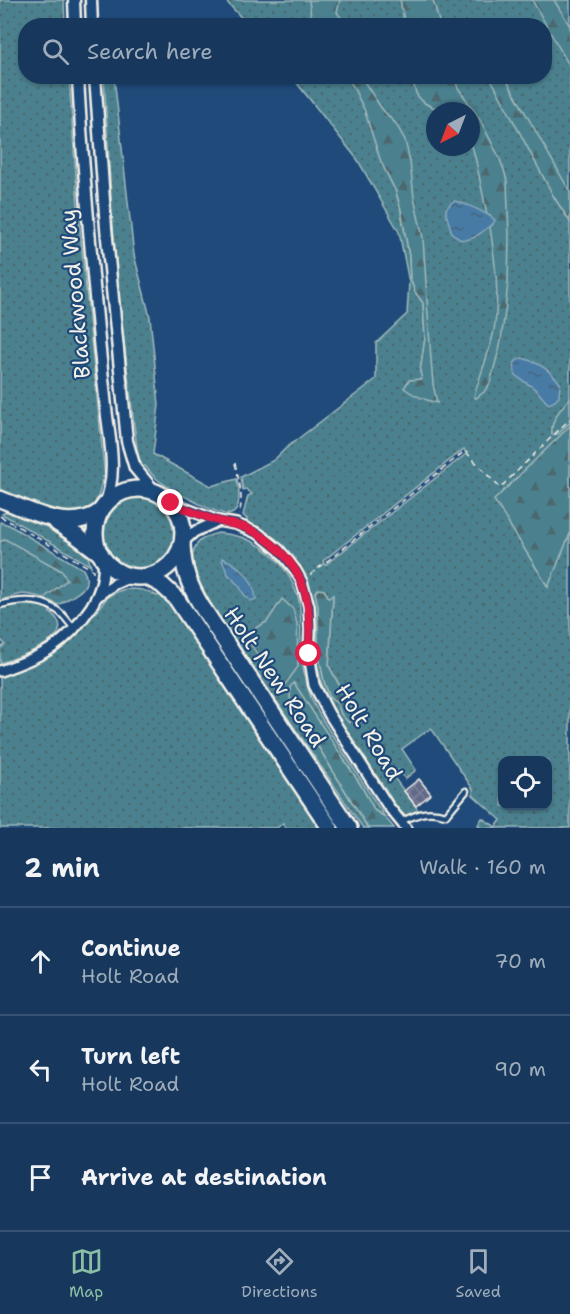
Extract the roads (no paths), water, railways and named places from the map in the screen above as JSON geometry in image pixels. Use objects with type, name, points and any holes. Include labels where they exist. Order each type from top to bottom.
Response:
[{"type":"highway","points":[[0,499],[64,522],[92,517],[112,499],[129,490],[141,489],[155,492],[171,503],[180,515],[182,543],[177,556],[169,566],[159,573],[140,577],[120,573],[77,536],[49,518]]},
{"type":"highway","points":[[102,556],[95,536],[96,526],[103,509]]},
{"type":"highway","name":"Holt New Road","points":[[182,543],[183,566],[190,587],[349,828]]},
{"type":"highway","name":"Holt New Road","points":[[140,577],[163,586],[176,598],[330,828]]},
{"type":"street","points":[[74,0],[75,18]]},
{"type":"street","points":[[91,0],[92,18]]},
{"type":"street","name":"Blackwood Way","points":[[79,84],[88,227],[112,455],[112,482],[103,509]]},
{"type":"street","name":"Blackwood Way","points":[[96,84],[106,228],[127,441],[135,468],[155,492]]},
{"type":"street","name":"Holt Road","points":[[171,503],[259,534],[288,558],[302,582],[309,606],[309,654],[314,685],[329,714],[388,806],[403,825]]},
{"type":"street","points":[[182,543],[194,532],[218,521]]},
{"type":"street","points":[[0,671],[42,654],[59,644],[75,630],[96,598],[103,579],[102,556]]},
{"type":"street","points":[[96,598],[118,581],[140,577]]},
{"type":"lane","points":[[0,605],[30,600],[43,604],[56,609],[75,630]]},
{"type":"lane","points":[[403,825],[423,812],[434,811],[446,815],[466,791]]},
{"type":"water","points":[[454,201],[487,214],[495,220],[493,224],[475,237],[466,240],[459,239],[452,233],[446,214],[446,209]]},
{"type":"water","points":[[522,358],[543,367],[560,383],[559,397],[555,401],[549,404],[535,389],[515,375],[514,364]]},
{"type":"water","points":[[222,558],[245,574],[252,585],[256,599],[250,601],[243,593],[228,574]]}]
